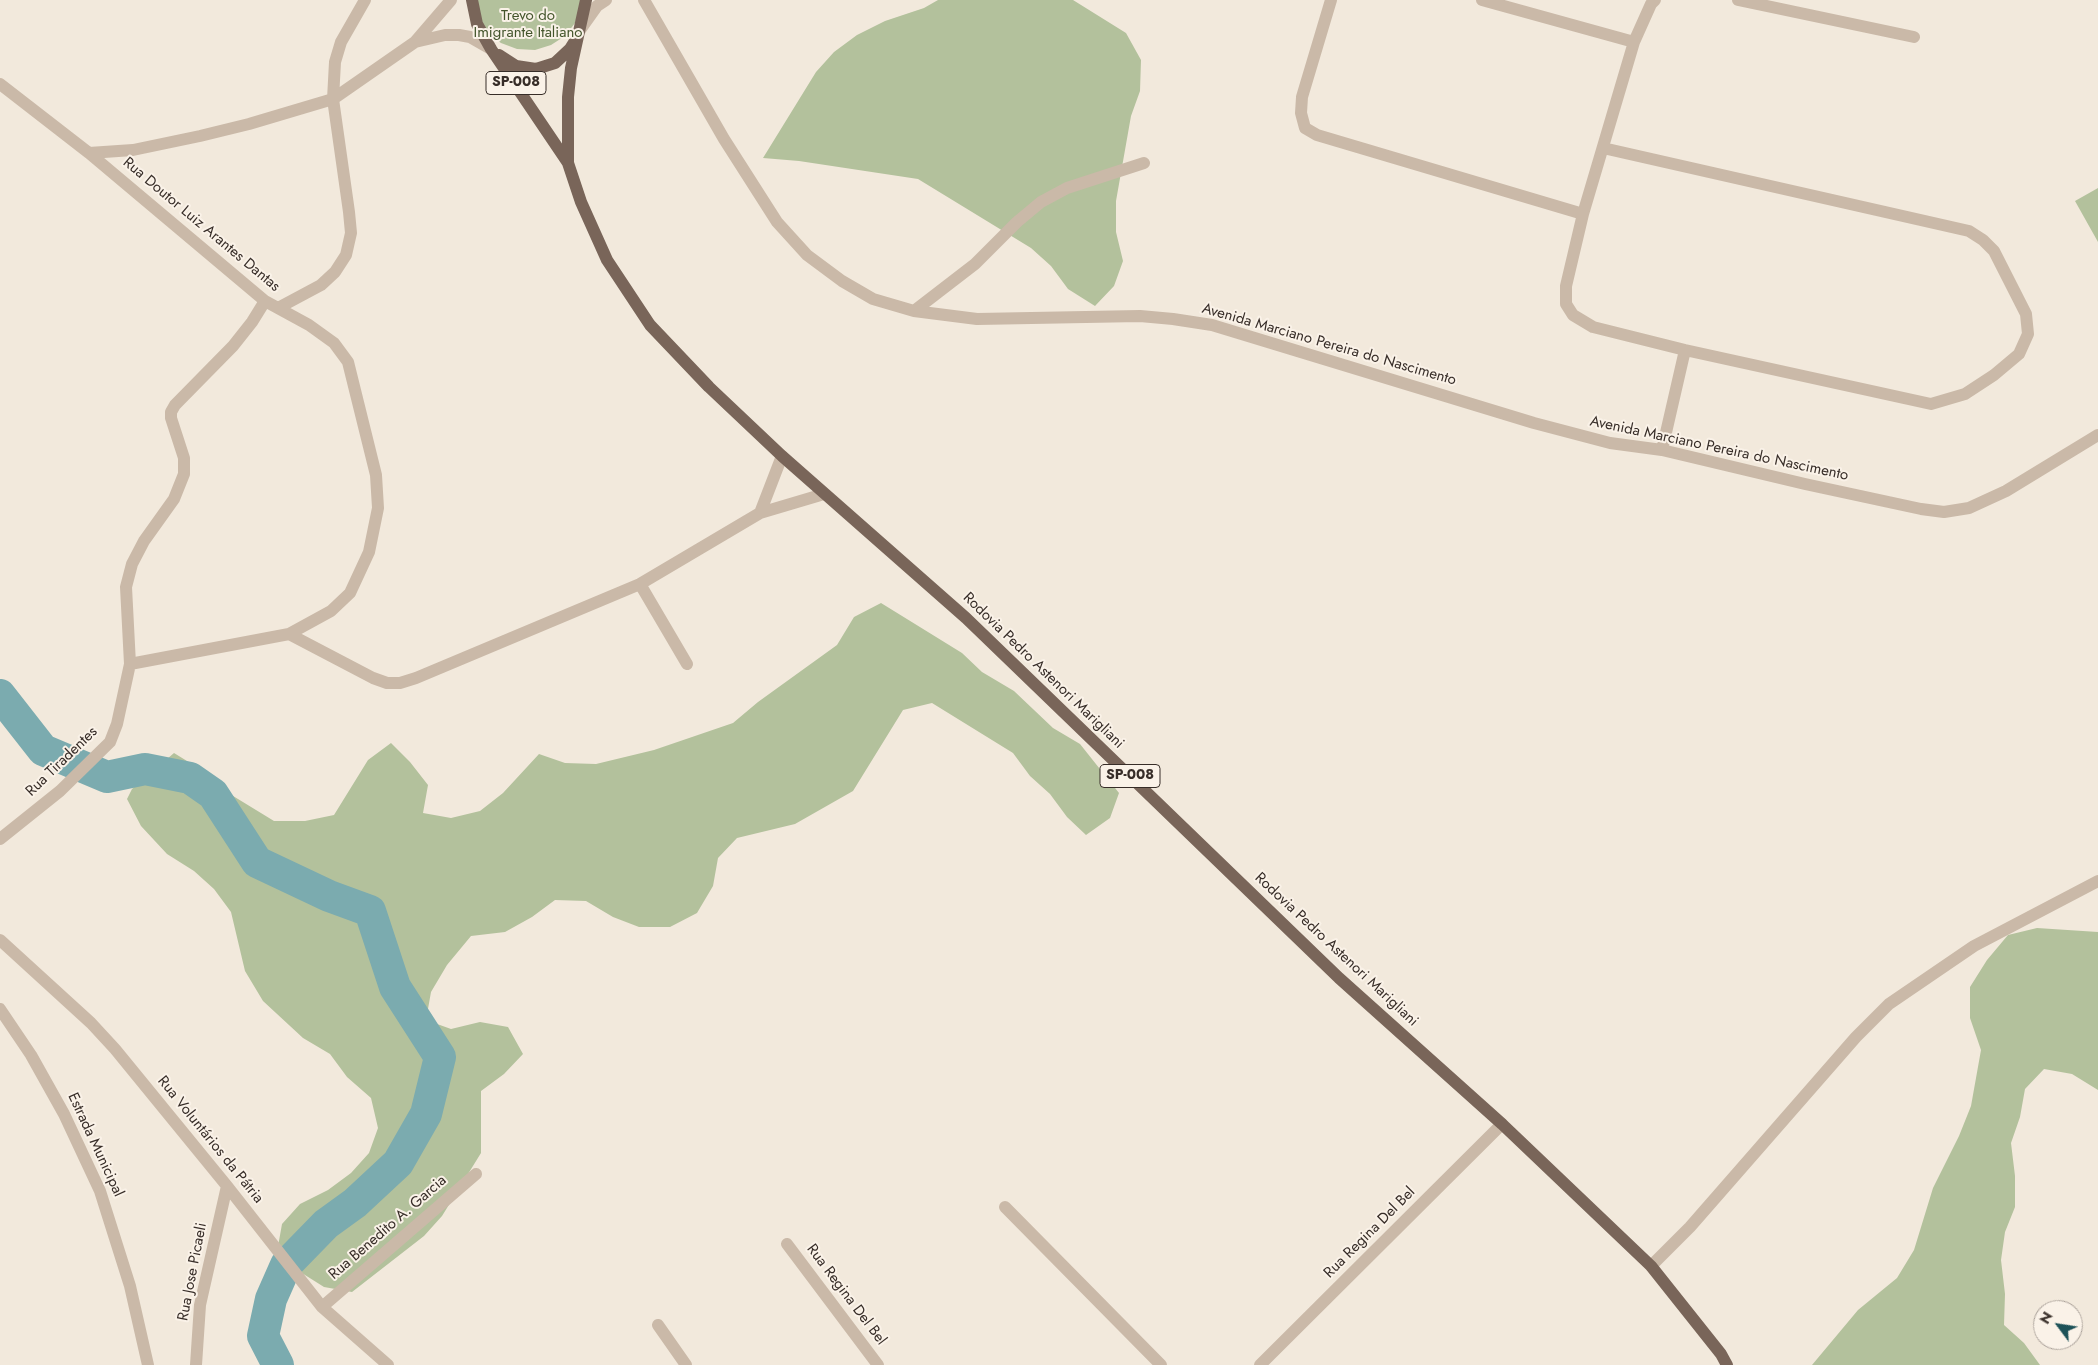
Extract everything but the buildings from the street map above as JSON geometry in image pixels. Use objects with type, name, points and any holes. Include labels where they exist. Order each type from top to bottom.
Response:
[{"type":"main road","name":"Rodovia Pedro Astenori Marigliani","points":[[472,0],[477,24],[491,49],[568,163],[581,202],[607,260],[650,325],[709,387],[782,456],[966,618],[1339,978],[1502,1124],[1651,1266],[1721,1354],[1727,1365]]},
{"type":"main road","name":"Rodovia Pedro Astenori Marigliani","points":[[568,163],[570,78],[586,0]]},
{"type":"main road","points":[[491,49],[516,66],[536,68],[555,63],[570,49],[580,30]]},
{"type":"street","points":[[278,308],[321,285],[335,272],[346,255],[351,233],[333,99],[335,62],[341,42],[365,0]]},
{"type":"street","points":[[90,153],[133,150],[200,136],[249,124],[333,99],[415,42],[451,0]]},
{"type":"street","points":[[580,30],[598,6],[606,0]]},
{"type":"street","name":"Avenida Marciano Pereira do Nascimento","points":[[644,0],[724,139],[777,222],[807,255],[842,281],[874,298],[914,311],[977,319],[1140,316],[1212,325],[1534,423],[1610,442],[1662,450],[1814,486],[1921,509],[1944,512],[1969,508],[2006,490],[2098,435]]},
{"type":"street","points":[[1331,0],[1302,97],[1301,113],[1305,128],[1317,135],[1583,214]]},
{"type":"street","points":[[1482,0],[1634,42]]},
{"type":"street","points":[[1603,148],[1969,231],[1983,240],[1994,251],[2026,314],[2028,334],[2019,354],[1994,375],[1965,394],[1932,404],[1685,350],[1593,327],[1573,315],[1566,304],[1566,286],[1583,214],[1634,42],[1651,4],[1655,0]]},
{"type":"street","points":[[1738,0],[1914,37]]},
{"type":"street","points":[[415,42],[445,35],[459,35],[470,37],[491,49]]},
{"type":"street","name":"Rua Doutor Luiz Arantes Dantas","points":[[0,84],[90,153],[265,301],[309,325],[334,343],[348,362],[376,475],[378,508],[369,552],[350,593],[330,611],[289,634],[130,664]]},
{"type":"street","points":[[914,311],[975,264],[1017,222],[1041,202],[1067,188],[1144,163]]},
{"type":"street","name":"Rua Tiradentes","points":[[0,839],[60,791],[110,742],[117,724],[130,664],[126,587],[132,564],[144,542],[174,499],[181,486],[184,474],[184,458],[171,418],[171,412],[175,405],[233,346],[252,322],[265,301]]},
{"type":"street","points":[[1662,450],[1685,350]]},
{"type":"street","points":[[760,513],[782,456]]},
{"type":"street","points":[[289,634],[373,678],[387,683],[400,683],[640,584],[760,513],[824,494]]},
{"type":"street","points":[[640,584],[687,664]]},
{"type":"street","points":[[1651,1266],[1690,1227],[1856,1037],[1889,1004],[1974,946],[2098,881]]},
{"type":"street","name":"Rua Voluntários da Pátria","points":[[0,940],[91,1023],[115,1049],[228,1186],[309,1292],[322,1307],[388,1365]]},
{"type":"street","name":"Estrada Municipal","points":[[0,1009],[31,1055],[64,1114],[100,1191],[130,1286],[148,1365]]},
{"type":"street","name":"Rua Regina Del Bel","points":[[1260,1365],[1502,1124]]},
{"type":"street","name":"Rua Benedito A. Garcia","points":[[322,1307],[476,1174]]},
{"type":"street","name":"Rua Jose Picaeli","points":[[196,1365],[200,1306],[228,1186]]},
{"type":"street","points":[[1005,1207],[1161,1365]]},
{"type":"street","name":"Rua Regina Del Bel","points":[[787,1244],[878,1365]]},
{"type":"street","points":[[658,1325],[686,1365]]},
{"type":"green space","name":"Trevo do Imigrante Italiano","points":[[473,0],[583,0],[575,23],[565,36],[551,45],[535,50],[517,49],[501,43],[487,33]]},
{"type":"green space","points":[[938,0],[1073,0],[1126,33],[1141,60],[1140,91],[1131,116],[1116,201],[1116,232],[1123,261],[1114,286],[1095,306],[1068,289],[1051,266],[1031,248],[918,179],[799,161],[763,158],[816,72],[834,52],[857,35],[885,21],[924,8]]},
{"type":"green space","points":[[2098,188],[2098,242],[2075,201]]},
{"type":"green space","points":[[881,603],[962,653],[982,672],[1014,691],[1053,728],[1080,744],[1119,793],[1110,818],[1086,835],[1067,817],[1050,794],[1030,776],[1013,753],[932,703],[903,710],[853,791],[795,824],[737,838],[718,858],[713,886],[697,913],[670,927],[639,927],[613,917],[586,901],[555,900],[532,917],[505,932],[471,936],[447,965],[431,992],[426,1020],[451,1029],[480,1022],[508,1027],[523,1054],[504,1074],[481,1091],[481,1153],[442,1216],[424,1236],[352,1292],[324,1287],[297,1270],[277,1252],[282,1224],[300,1204],[328,1190],[351,1173],[369,1153],[378,1128],[371,1098],[347,1077],[330,1054],[303,1038],[263,1001],[245,971],[231,912],[214,889],[194,871],[167,854],[141,826],[127,799],[132,789],[174,753],[200,769],[220,788],[274,821],[305,821],[334,815],[368,760],[391,743],[410,762],[428,785],[423,813],[451,818],[480,811],[503,793],[539,754],[565,763],[596,764],[654,750],[733,723],[758,702],[837,645],[854,617]]},
{"type":"green space","points":[[2037,928],[2098,932],[2098,1090],[2072,1074],[2044,1069],[2025,1089],[2020,1117],[2011,1143],[2015,1176],[2015,1207],[2005,1232],[2001,1260],[2005,1294],[2004,1325],[2024,1343],[2040,1365],[1812,1365],[1858,1310],[1897,1278],[1914,1250],[1933,1188],[1959,1136],[1971,1106],[1981,1050],[1970,1018],[1970,987],[1987,960],[2008,935]]},
{"type":"waterway","points":[[0,695],[43,750],[107,777],[145,769],[190,778],[213,794],[257,862],[329,896],[370,911],[395,987],[440,1057],[426,1114],[398,1163],[355,1203],[326,1224],[286,1265],[271,1299],[263,1336],[278,1365]]}]
